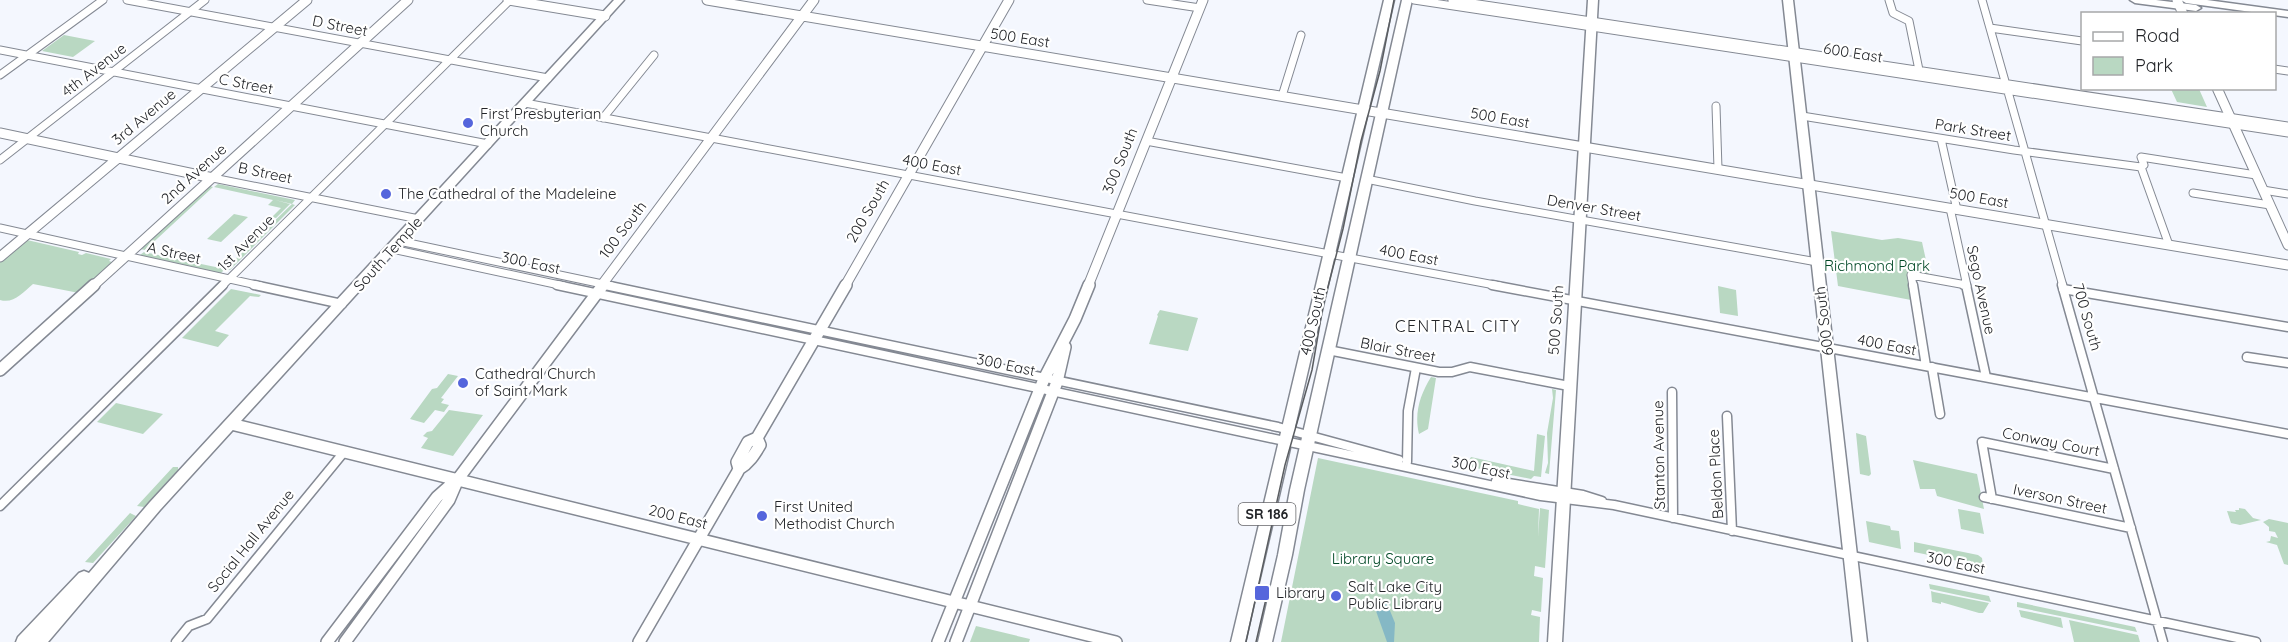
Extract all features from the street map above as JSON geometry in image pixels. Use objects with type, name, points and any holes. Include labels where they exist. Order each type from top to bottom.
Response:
[{"type":"main road","name":"South Temple","points":[[23,642],[155,506],[619,0]]},
{"type":"main road","name":"400 South","points":[[1238,642],[1389,0]]},
{"type":"main road","name":"400 South","points":[[1265,642],[1348,257],[1407,0]]},
{"type":"main road","name":"500 South","points":[[1556,642],[1593,0]]},
{"type":"main road","name":"600 South","points":[[1788,0],[1860,642]]},
{"type":"main road","points":[[2135,0],[2264,12]]},
{"type":"main road","points":[[2182,5],[2222,12]]},
{"type":"main road","name":"South Temple","points":[[39,642],[155,506]]},
{"type":"street","points":[[0,75],[103,0]]},
{"type":"street","name":"D Street","points":[[127,0],[548,78]]},
{"type":"street","name":"4th Avenue","points":[[0,160],[205,0]]},
{"type":"street","name":"3rd Avenue","points":[[0,257],[307,0]]},
{"type":"street","name":"2nd Avenue","points":[[0,370],[408,0]]},
{"type":"street","points":[[510,0],[605,16]]},
{"type":"street","name":"1st Avenue","points":[[0,506],[510,0]]},
{"type":"street","name":"500 East","points":[[707,0],[2288,265]]},
{"type":"street","name":"100 South","points":[[327,642],[437,497],[458,479],[814,0]]},
{"type":"street","name":"200 South","points":[[640,642],[739,469],[748,465],[760,445],[757,438],[1009,0]]},
{"type":"street","points":[[1147,0],[1201,4]]},
{"type":"street","name":"600 East","points":[[1414,0],[1453,2],[2232,121],[2288,126]]},
{"type":"street","points":[[1889,0],[1893,13],[1909,21],[1919,70]]},
{"type":"street","name":"700 South","points":[[1982,0],[2163,642]]},
{"type":"street","name":"300 South","points":[[956,642],[1068,335],[1201,4]]},
{"type":"street","points":[[1990,28],[2081,41]]},
{"type":"street","points":[[1282,96],[1301,35]]},
{"type":"street","name":"C Street","points":[[0,50],[488,144]]},
{"type":"street","name":"600 East","points":[[1795,55],[1919,70],[2007,87]]},
{"type":"street","points":[[603,118],[654,56]]},
{"type":"street","points":[[2218,90],[2288,245]]},
{"type":"street","name":"400 East","points":[[525,103],[2288,434]]},
{"type":"street","points":[[1716,106],[1718,170]]},
{"type":"street","name":"Park Street","points":[[1802,117],[2141,167]]},
{"type":"street","name":"600 East","points":[[2232,121],[2288,133]]},
{"type":"street","name":"B Street","points":[[0,133],[419,219]]},
{"type":"street","name":"Sego Avenue","points":[[1941,139],[1966,285],[1986,377]]},
{"type":"street","points":[[1146,141],[1347,178]]},
{"type":"street","points":[[2169,245],[2141,167],[2144,165],[2141,157],[2256,175]]},
{"type":"street","name":"Denver Street","points":[[1366,179],[1817,262]]},
{"type":"street","points":[[2263,190],[2288,194]]},
{"type":"street","points":[[2193,193],[2270,205]]},
{"type":"street","name":"A Street","points":[[0,228],[342,304]]},
{"type":"street","name":"300 East","points":[[396,245],[1563,496],[2256,642]]},
{"type":"street","points":[[1940,414],[1911,275],[1966,285]]},
{"type":"street","points":[[2063,289],[2288,327]]},
{"type":"street","name":"Blair Street","points":[[1328,350],[1446,373],[1470,367],[1569,386]]},
{"type":"street","points":[[2247,357],[2288,363]]},
{"type":"street","points":[[1407,462],[1409,440],[1407,411],[1416,368]]},
{"type":"street","name":"300 South","points":[[938,642],[1049,385]]},
{"type":"street","name":"Stanton Avenue","points":[[1672,392],[1673,518]]},
{"type":"street","name":"Beldon Place","points":[[1727,416],[1732,531]]},
{"type":"street","name":"200 East","points":[[231,424],[1116,642]]},
{"type":"street","name":"300 East","points":[[1308,441],[1563,496]]},
{"type":"street","name":"Conway Court","points":[[1988,498],[1982,442],[2114,469]]},
{"type":"street","name":"Social Hall Avenue","points":[[176,642],[189,626],[207,619],[344,452]]},
{"type":"street","name":"100 South","points":[[345,642],[449,500],[458,479]]},
{"type":"street","name":"Iverson Street","points":[[1988,498],[2131,528]]},
{"type":"green space","points":[[64,35],[95,41],[73,57],[42,51]]},
{"type":"green space","points":[[2171,90],[2199,90],[2207,107],[2177,102]]},
{"type":"green space","points":[[218,184],[295,200],[292,204],[275,200],[290,204],[276,218],[272,217],[281,208],[268,205],[273,200],[214,187]]},
{"type":"green space","points":[[210,186],[213,187],[145,250],[140,249]]},
{"type":"green space","points":[[292,204],[295,205],[230,270],[225,269]]},
{"type":"green space","points":[[234,214],[248,217],[221,242],[207,239]]},
{"type":"green space","name":"Richmond Park","points":[[1831,231],[1882,240],[1898,238],[1922,242],[1929,274],[1907,273],[1911,300],[1838,286]]},
{"type":"green space","points":[[27,240],[79,252],[78,254],[82,255],[86,253],[111,259],[109,261],[112,262],[79,293],[33,284],[14,299],[0,300],[0,261]]},
{"type":"green space","points":[[144,252],[225,269],[221,273],[140,255]]},
{"type":"green space","points":[[1718,286],[1736,290],[1738,316],[1720,313]]},
{"type":"green space","points":[[231,289],[261,295],[259,297],[250,296],[215,331],[229,335],[218,347],[182,338]]},
{"type":"green space","points":[[1160,310],[1198,318],[1188,351],[1149,344]]},
{"type":"green space","points":[[448,374],[458,376],[441,398],[444,399],[441,403],[449,405],[444,412],[435,410],[424,423],[410,419],[432,389],[437,388]]},
{"type":"green space","points":[[1431,377],[1436,378],[1428,429],[1419,434],[1417,419],[1419,404]]},
{"type":"green space","points":[[1552,389],[1556,390],[1549,474],[1545,473],[1548,463],[1547,433],[1553,398]]},
{"type":"green space","points":[[116,403],[163,414],[143,434],[97,422]]},
{"type":"green space","points":[[449,410],[483,415],[453,456],[421,448],[428,438],[423,436],[432,431]]},
{"type":"green space","points":[[1856,433],[1866,436],[1871,474],[1869,476],[1860,474]]},
{"type":"green space","points":[[1537,434],[1545,436],[1541,477],[1534,476],[1531,479],[1466,466],[1471,457],[1534,471]]},
{"type":"green space","name":"Library Square","points":[[1318,458],[1518,501],[1518,504],[1539,509],[1538,537],[1540,508],[1549,510],[1545,568],[1535,566],[1534,576],[1543,578],[1541,612],[1532,610],[1531,615],[1540,617],[1539,642],[1281,642]]},
{"type":"green space","points":[[1913,460],[1977,474],[1984,509],[1937,496],[1935,489],[1920,489]]},
{"type":"green space","points":[[173,467],[178,467],[178,470],[144,507],[137,506]]},
{"type":"green space","points":[[1958,509],[1980,513],[1984,534],[1961,529]]},
{"type":"green space","points":[[2245,509],[2253,518],[2261,520],[2240,525],[2231,523],[2227,511],[2236,512],[2235,510]]},
{"type":"green space","points":[[130,513],[136,516],[93,563],[85,562]]},
{"type":"green space","points":[[2269,519],[2288,523],[2288,565],[2284,564],[2277,545],[2266,542],[2270,541],[2271,536],[2278,538],[2275,532],[2269,531],[2269,527],[2263,522]]},
{"type":"green space","points":[[1866,521],[1890,526],[1891,530],[1899,531],[1901,549],[1869,542]]},
{"type":"green space","points":[[1914,542],[1978,555],[1982,558],[1983,566],[1914,552]]},
{"type":"green space","points":[[1929,584],[1989,596],[1991,602],[1930,589]]},
{"type":"green space","points":[[1931,591],[1989,603],[1983,613],[1979,613],[1941,602],[1941,604],[1932,602]]},
{"type":"green space","points":[[2017,602],[2135,627],[2137,632],[2017,607]]},
{"type":"green space","points":[[2019,610],[2061,618],[2063,628],[2021,617]]},
{"type":"green space","points":[[2069,620],[2138,635],[2140,642],[2074,642]]},
{"type":"green space","points":[[976,626],[1030,639],[1029,642],[970,642]]},
{"type":"water","points":[[1386,601],[1395,623],[1394,642],[1387,642],[1376,611],[1382,602]]},
{"type":"tram line","points":[[1246,642],[1285,465],[1312,370],[1323,306],[1343,229],[1361,141],[1380,71],[1394,0]]},
{"type":"tram line","points":[[1256,642],[1266,599]]},
{"type":"place","name":"First Presbyterian Church","points":[[468,123]]},
{"type":"place","name":"The Cathedral of the Madeleine","points":[[386,194]]},
{"type":"place","name":"Cathedral Church of Saint Mark","points":[[463,383]]},
{"type":"place","name":"First United Methodist Church","points":[[762,516]]},
{"type":"place","name":"Library","points":[[1262,593]]},
{"type":"place","name":"Salt Lake City Public Library","points":[[1336,596]]},
{"type":"district","name":"CENTRAL CITY","points":[[1458,326]]}]
